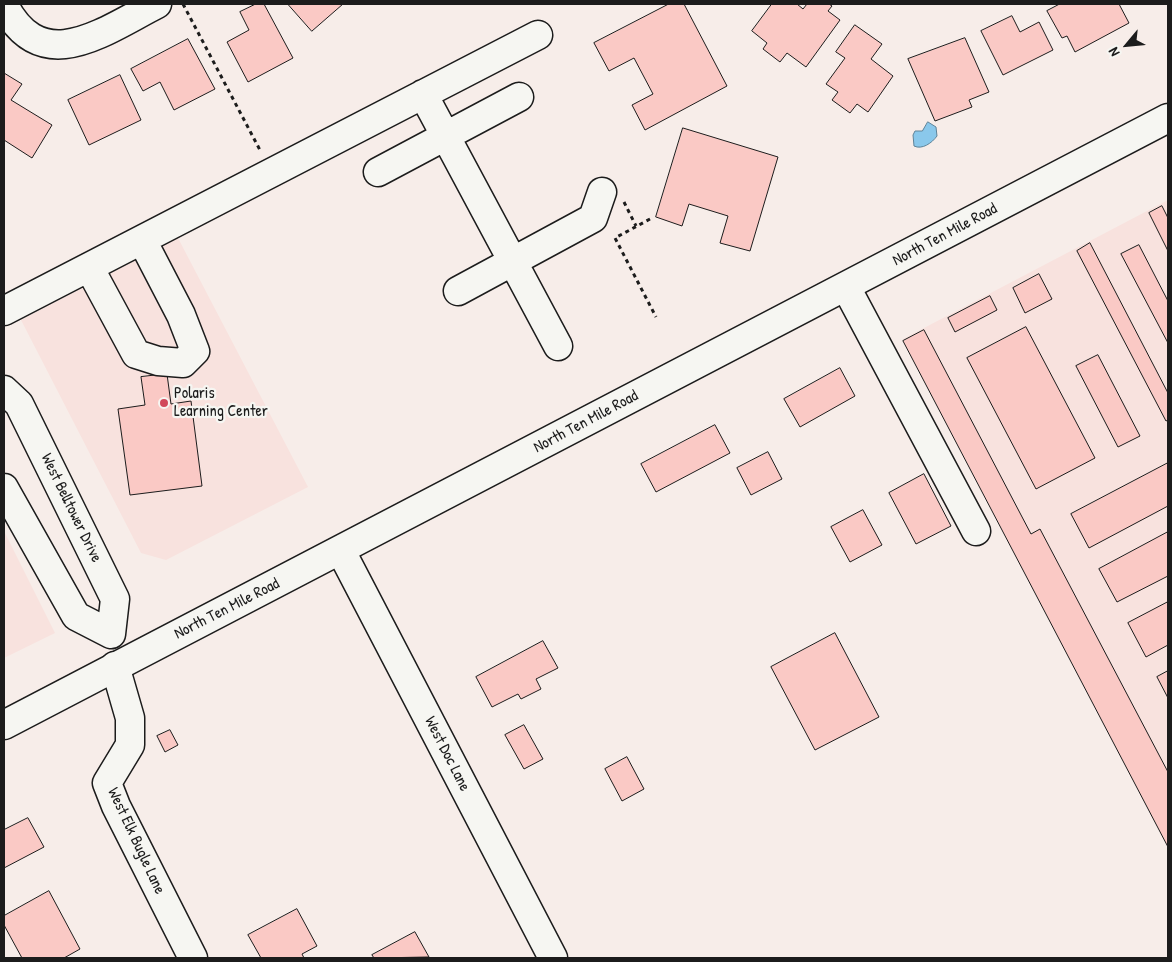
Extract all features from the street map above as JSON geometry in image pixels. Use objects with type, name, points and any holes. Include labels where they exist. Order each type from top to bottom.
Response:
[{"type":"street","points":[[4,5],[21,31],[44,43],[68,45],[90,39],[157,4]]},
{"type":"street","points":[[4,312],[538,35]]},
{"type":"street","points":[[423,94],[558,346]]},
{"type":"street","points":[[378,172],[519,97]]},
{"type":"street","name":"North Ten Mile Road","points":[[4,725],[341,551],[1168,118]]},
{"type":"street","points":[[458,291],[593,218],[612,196]]},
{"type":"street","points":[[89,267],[136,354],[158,361],[183,363],[195,351],[181,314],[142,240]]},
{"type":"street","points":[[846,287],[976,531]]},
{"type":"street","name":"West Belltower Drive","points":[[4,390],[20,404],[115,599],[110,634]]},
{"type":"street","points":[[4,488],[76,616],[110,634],[120,664]]},
{"type":"street","name":"West Doc Lane","points":[[341,551],[553,958]]},
{"type":"street","name":"West Elk Bugle Lane","points":[[120,664],[130,718],[130,744],[108,783],[116,806],[193,958]]},
{"type":"path","points":[[183,4],[272,172]]},
{"type":"path","points":[[612,196],[636,226]]},
{"type":"path","points":[[650,218],[614,238],[656,317]]},
{"type":"shaded area","points":[[1168,200],[1168,847],[903,339]]},
{"type":"shaded area","name":"Polaris Learning Center","points":[[178,238],[308,487],[166,560],[141,553],[21,320]]},
{"type":"shaded area","points":[[4,531],[55,633],[4,658]]},
{"type":"water","points":[[928,122],[936,127],[937,136],[927,145],[914,146],[913,135],[915,131],[922,131]]},
{"type":"building","points":[[256,4],[264,4],[293,58],[248,82],[227,42],[249,30],[240,12]]},
{"type":"building","points":[[288,4],[343,4],[312,31]]},
{"type":"building","points":[[669,4],[684,4],[727,86],[645,130],[632,105],[653,94],[634,58],[609,71],[594,43]]},
{"type":"building","points":[[772,4],[797,4],[803,9],[807,4],[829,4],[832,6],[828,11],[840,20],[806,67],[787,53],[780,62],[763,49],[767,43],[752,31]]},
{"type":"building","points":[[1060,4],[1119,4],[1129,23],[1075,52],[1067,36],[1062,38],[1047,11]]},
{"type":"building","points":[[1012,16],[1020,32],[1039,22],[1053,50],[1003,75],[981,31]]},
{"type":"building","points":[[855,25],[882,44],[871,59],[893,76],[868,112],[857,104],[850,113],[832,100],[838,92],[826,84],[845,58],[836,52]]},
{"type":"building","points":[[965,38],[989,92],[969,100],[972,107],[935,121],[908,59]]},
{"type":"building","points":[[188,39],[215,89],[174,110],[160,82],[143,91],[131,69]]},
{"type":"building","points":[[4,73],[22,84],[11,100],[52,125],[32,158],[4,140]]},
{"type":"building","points":[[120,75],[141,120],[89,145],[68,100]]},
{"type":"building","points":[[683,128],[778,157],[750,251],[720,243],[728,216],[689,204],[682,226],[656,217]]},
{"type":"building","points":[[1162,206],[1168,218],[1168,251],[1149,213]]},
{"type":"building","points":[[1090,243],[1168,393],[1168,420],[1166,421],[1077,251]]},
{"type":"building","points":[[1139,245],[1168,301],[1168,343],[1121,254]]},
{"type":"building","points":[[1039,274],[1052,299],[1025,313],[1013,288]]},
{"type":"building","points":[[990,296],[997,310],[955,332],[948,318]]},
{"type":"building","points":[[1026,327],[1095,458],[1036,489],[967,358]]},
{"type":"building","points":[[924,330],[1031,534],[1040,529],[1168,772],[1168,847],[903,341]]},
{"type":"building","points":[[1098,355],[1140,436],[1118,447],[1076,366]]},
{"type":"building","points":[[840,368],[855,396],[800,427],[784,399]]},
{"type":"building","points":[[167,374],[171,404],[191,401],[202,486],[130,495],[118,409],[145,405],[141,377]]},
{"type":"building","points":[[715,425],[730,453],[656,492],[641,464]]},
{"type":"building","points":[[768,452],[782,479],[751,495],[737,468]]},
{"type":"building","points":[[1168,463],[1168,506],[1089,548],[1071,514]]},
{"type":"building","points":[[924,474],[951,526],[916,544],[889,493]]},
{"type":"building","points":[[863,510],[882,545],[850,562],[831,527]]},
{"type":"building","points":[[1168,532],[1168,576],[1117,602],[1099,569]]},
{"type":"building","points":[[1168,602],[1168,645],[1146,657],[1128,623]]},
{"type":"building","points":[[835,633],[879,717],[815,750],[771,667]]},
{"type":"building","points":[[543,641],[558,668],[536,679],[541,689],[521,699],[518,694],[492,707],[476,677]]},
{"type":"building","points":[[1168,671],[1168,698],[1157,677]]},
{"type":"building","points":[[524,725],[543,759],[524,769],[505,735]]},
{"type":"building","points":[[170,730],[178,745],[165,752],[157,736]]},
{"type":"building","points":[[627,757],[644,789],[622,801],[605,769]]},
{"type":"building","points":[[28,818],[44,847],[4,868],[4,830]]},
{"type":"building","points":[[49,891],[80,949],[64,958],[22,958],[4,925],[4,916]]},
{"type":"building","points":[[297,909],[317,946],[302,954],[304,958],[261,958],[248,935]]},
{"type":"building","points":[[415,932],[429,957],[374,958],[372,955]]},
{"type":"place","name":"Polaris Learning Center","points":[[164,403]]}]
